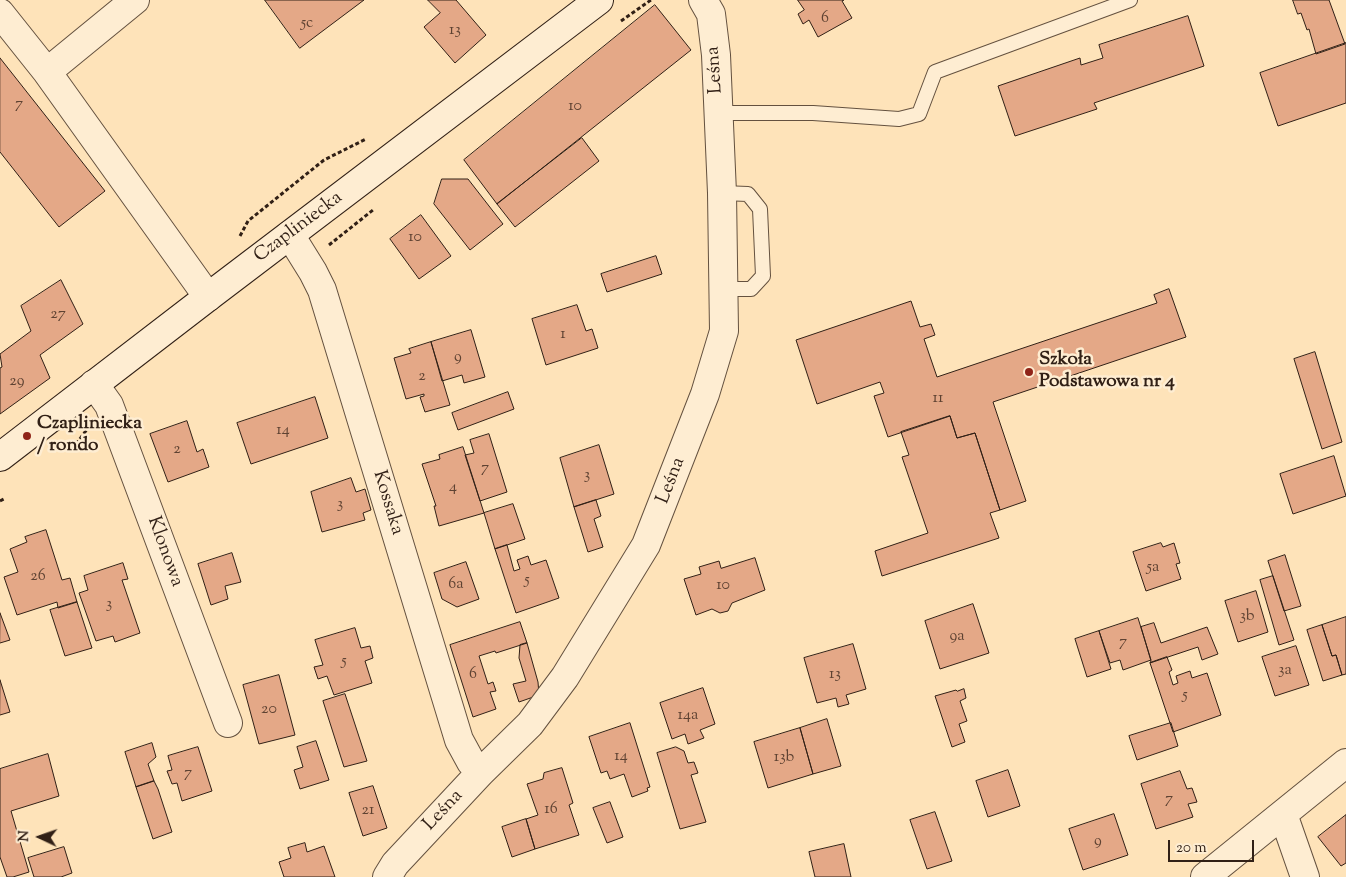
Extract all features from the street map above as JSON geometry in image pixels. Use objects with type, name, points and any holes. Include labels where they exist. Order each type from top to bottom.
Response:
[{"type":"street","points":[[47,72],[135,0]]},
{"type":"street","name":"Czapliniecka","points":[[0,457],[208,296],[599,0]]},
{"type":"street","name":"Leśna","points":[[387,877],[395,864],[481,772],[530,724],[565,677],[646,546],[708,385],[724,330],[724,289],[716,55],[711,14],[703,0]]},
{"type":"street","points":[[0,13],[47,72],[208,296]]},
{"type":"street","name":"Kossaka","points":[[290,234],[322,290],[459,740],[471,762],[481,772]]},
{"type":"street","name":"Klonowa","points":[[94,384],[109,405],[228,723]]},
{"type":"street","points":[[1205,877],[1346,763]]},
{"type":"street","points":[[1283,814],[1305,877]]},
{"type":"lane","points":[[718,113],[813,114],[899,119],[919,114],[935,72],[1130,0]]},
{"type":"lane","points":[[722,193],[748,194],[760,209],[763,276],[751,289],[724,289]]},
{"type":"building","points":[[265,0],[364,0],[300,48]]},
{"type":"building","points":[[428,0],[456,0],[486,35],[455,63],[424,27],[440,13]]},
{"type":"building","points":[[798,0],[844,0],[842,1],[852,18],[818,37],[809,20],[803,24],[798,14],[804,10]]},
{"type":"building","points":[[1293,0],[1329,0],[1345,44],[1316,54],[1309,29],[1307,30],[1301,13],[1298,14]]},
{"type":"building","points":[[655,5],[691,50],[497,204],[464,160]]},
{"type":"building","points":[[1188,16],[1204,66],[1094,103],[1097,109],[1015,136],[998,86],[1080,58],[1081,65],[1103,58],[1099,45]]},
{"type":"building","points":[[1346,43],[1346,103],[1278,126],[1260,73]]},
{"type":"building","points":[[0,58],[105,191],[59,227],[0,152]]},
{"type":"building","points":[[582,138],[599,161],[515,227],[497,204]]},
{"type":"building","points":[[442,179],[468,179],[503,224],[470,250],[434,204]]},
{"type":"building","points":[[421,215],[451,256],[419,279],[390,239]]},
{"type":"building","points":[[656,256],[662,274],[607,292],[601,274]]},
{"type":"building","points":[[61,280],[83,324],[40,355],[50,378],[0,414],[0,368],[2,367],[0,354],[31,331],[21,306]]},
{"type":"building","points":[[1169,289],[1186,337],[993,402],[1026,501],[1000,510],[975,433],[957,438],[950,416],[888,437],[874,396],[884,393],[880,382],[817,404],[796,340],[911,301],[920,327],[931,324],[935,335],[924,339],[937,377],[1157,303],[1154,295]]},
{"type":"building","points":[[577,305],[586,331],[592,329],[598,348],[546,365],[532,319]]},
{"type":"building","points":[[471,330],[485,377],[464,383],[462,375],[442,381],[431,342]]},
{"type":"building","points":[[431,342],[450,405],[425,412],[420,397],[424,396],[424,394],[406,399],[394,358],[411,353],[409,349]]},
{"type":"building","points":[[1315,352],[1342,442],[1322,449],[1294,359]]},
{"type":"building","points":[[508,392],[514,409],[458,430],[452,413]]},
{"type":"building","points":[[315,397],[328,438],[251,464],[237,423]]},
{"type":"building","points":[[950,416],[957,438],[975,433],[1000,510],[990,513],[999,538],[882,576],[875,551],[928,533],[902,457],[909,455],[901,432]]},
{"type":"building","points":[[187,421],[197,452],[203,449],[209,467],[168,482],[150,434]]},
{"type":"building","points":[[489,434],[507,492],[480,501],[465,455],[474,453],[470,440]]},
{"type":"building","points":[[599,445],[614,494],[574,507],[560,458]]},
{"type":"building","points":[[463,447],[484,513],[439,526],[434,506],[436,506],[422,464],[440,459],[439,455]]},
{"type":"building","points":[[1334,456],[1346,496],[1293,514],[1280,474]]},
{"type":"building","points":[[351,478],[356,492],[365,489],[371,510],[363,513],[365,520],[322,532],[311,492]]},
{"type":"building","points":[[596,500],[601,516],[594,519],[603,547],[588,552],[574,507]]},
{"type":"building","points":[[513,504],[525,539],[495,549],[484,513]]},
{"type":"building","points":[[46,530],[62,580],[70,578],[77,602],[58,608],[57,602],[17,615],[4,577],[18,572],[10,549],[27,542],[25,537]]},
{"type":"building","points":[[1161,543],[1163,547],[1174,543],[1180,563],[1176,564],[1181,579],[1146,591],[1133,552]]},
{"type":"building","points":[[507,545],[514,571],[520,569],[517,560],[528,556],[531,565],[546,560],[559,598],[516,613],[495,549]]},
{"type":"building","points":[[232,553],[241,582],[225,586],[228,599],[211,605],[198,564]]},
{"type":"building","points":[[1285,555],[1301,606],[1284,611],[1268,561]]},
{"type":"building","points":[[755,558],[765,590],[732,603],[728,611],[720,613],[712,609],[696,615],[684,579],[701,574],[699,567],[719,561],[721,568]]},
{"type":"building","points":[[466,562],[479,599],[457,607],[442,599],[434,573]]},
{"type":"building","points":[[123,563],[128,579],[122,580],[140,633],[115,642],[113,636],[96,641],[79,593],[88,590],[84,576]]},
{"type":"building","points":[[1273,576],[1294,640],[1279,645],[1260,580]]},
{"type":"building","points":[[1256,591],[1268,632],[1238,642],[1225,601]]},
{"type":"building","points":[[77,602],[92,648],[65,656],[50,610]]},
{"type":"building","points":[[973,604],[989,653],[940,669],[925,621]]},
{"type":"building","points":[[0,613],[10,640],[0,643]]},
{"type":"building","points":[[1346,617],[1346,674],[1342,675],[1336,655],[1332,656],[1322,625]]},
{"type":"building","points":[[1138,618],[1151,660],[1123,670],[1120,660],[1110,663],[1099,631]]},
{"type":"building","points":[[520,622],[527,643],[496,653],[495,651],[479,656],[488,684],[493,682],[496,691],[490,692],[496,709],[473,717],[450,645]]},
{"type":"building","points":[[1154,623],[1161,643],[1207,627],[1218,654],[1202,660],[1198,647],[1150,663],[1141,627]]},
{"type":"building","points":[[1322,625],[1332,656],[1336,655],[1342,675],[1323,681],[1307,630]]},
{"type":"building","points":[[355,628],[361,648],[370,646],[373,658],[365,661],[372,683],[334,695],[327,676],[318,679],[314,667],[323,665],[315,640]]},
{"type":"building","points":[[1099,631],[1111,669],[1087,677],[1075,639]]},
{"type":"building","points":[[527,643],[538,682],[539,695],[519,702],[513,684],[526,681],[519,658],[520,645]]},
{"type":"building","points":[[853,644],[866,689],[846,695],[849,704],[838,707],[836,698],[817,703],[804,658]]},
{"type":"building","points":[[1296,646],[1309,685],[1275,696],[1262,657]]},
{"type":"building","points":[[1167,657],[1172,670],[1169,672],[1173,685],[1178,683],[1176,676],[1190,671],[1192,678],[1207,673],[1221,715],[1173,732],[1150,663]]},
{"type":"building","points":[[279,675],[295,735],[259,744],[243,685]]},
{"type":"building","points":[[0,680],[10,712],[0,715]]},
{"type":"building","points":[[703,688],[715,724],[700,730],[704,738],[688,744],[685,734],[672,739],[660,703]]},
{"type":"building","points":[[964,689],[966,698],[960,701],[967,721],[959,724],[965,742],[952,747],[935,696]]},
{"type":"building","points":[[345,694],[367,761],[344,767],[323,701]]},
{"type":"building","points":[[827,719],[841,766],[813,774],[800,728]]},
{"type":"building","points":[[630,723],[650,787],[647,788],[648,791],[632,797],[624,774],[610,779],[607,771],[601,773],[589,737]]},
{"type":"building","points":[[1171,723],[1178,746],[1137,760],[1129,736]]},
{"type":"building","points":[[800,728],[813,774],[768,788],[754,742]]},
{"type":"building","points":[[316,741],[329,780],[300,789],[294,770],[303,767],[297,747]]},
{"type":"building","points":[[152,743],[156,757],[148,764],[154,781],[136,787],[125,752]]},
{"type":"building","points":[[198,747],[212,791],[182,801],[177,783],[172,784],[167,771],[172,770],[168,756]]},
{"type":"building","points":[[676,747],[684,751],[688,763],[694,762],[698,773],[691,775],[706,822],[680,829],[657,753]]},
{"type":"building","points":[[48,754],[59,796],[11,811],[29,872],[7,877],[0,857],[0,769]]},
{"type":"building","points":[[562,768],[573,803],[569,805],[579,835],[535,849],[526,819],[538,815],[527,784],[543,779],[544,773]]},
{"type":"building","points":[[1008,770],[1020,806],[988,817],[976,781]]},
{"type":"building","points":[[1180,771],[1187,789],[1192,788],[1197,802],[1188,804],[1193,817],[1156,829],[1141,784]]},
{"type":"building","points":[[154,781],[172,832],[153,839],[136,787]]},
{"type":"building","points":[[373,786],[387,828],[363,836],[349,793]]},
{"type":"building","points":[[610,802],[623,837],[607,843],[593,808]]},
{"type":"building","points":[[935,812],[952,861],[927,869],[910,820]]},
{"type":"building","points":[[1114,814],[1128,855],[1083,870],[1069,829]]},
{"type":"building","points":[[1346,815],[1346,863],[1341,866],[1318,837]]},
{"type":"building","points":[[526,819],[535,849],[512,857],[502,827]]},
{"type":"building","points":[[305,843],[307,852],[324,846],[335,877],[284,877],[279,862],[291,858],[288,848]]},
{"type":"building","points":[[844,844],[851,877],[815,877],[809,852]]},
{"type":"building","points":[[64,847],[72,873],[61,877],[34,877],[28,858]]},
{"type":"place","name":"Szkoła Podstawowa nr 4","points":[[1029,372]]},
{"type":"place","name":"Czapliniecka / rondo","points":[[27,436]]}]
